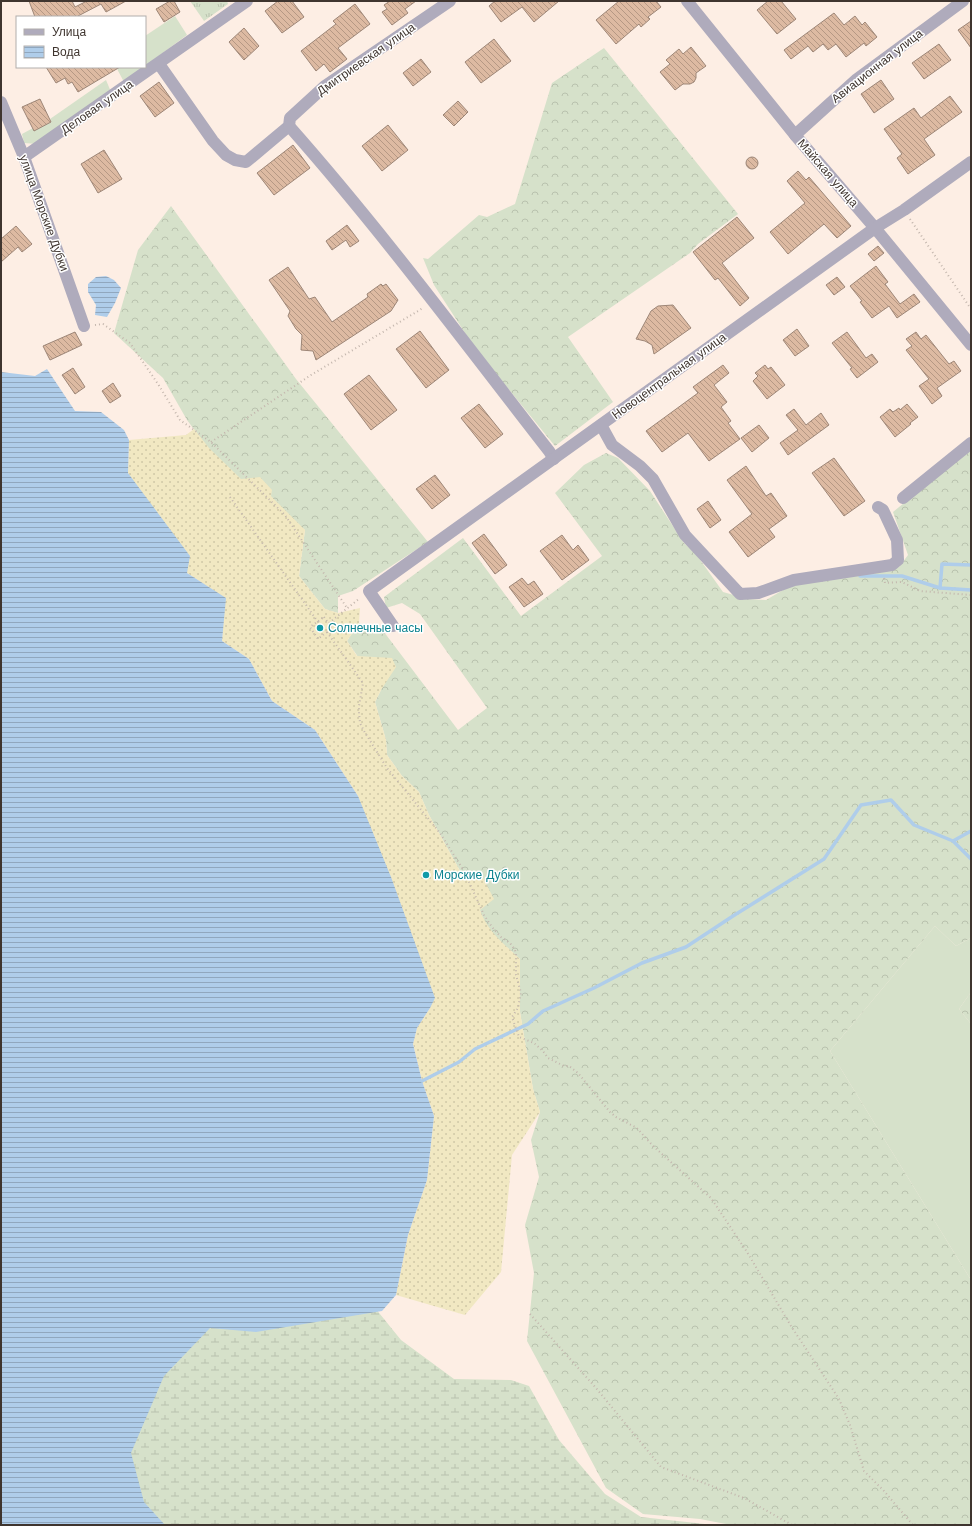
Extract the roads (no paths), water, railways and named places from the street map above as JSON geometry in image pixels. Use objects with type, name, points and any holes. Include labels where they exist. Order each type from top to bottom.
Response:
[{"type":"street","name":"Дмитриевская улица","points":[[159,64],[213,141],[226,156],[235,160],[246,162],[289,126],[290,118],[326,86],[450,1]]},
{"type":"street","name":"Майская улица","points":[[687,1],[795,134],[875,228],[971,345]]},
{"type":"street","name":"Авиационная улица","points":[[795,134],[857,79],[963,1]]},
{"type":"street","name":"Деловая улица","points":[[24,157],[159,64],[240,3]]},
{"type":"street","name":"улица Морские Дубки","points":[[1,102],[24,157],[84,326]]},
{"type":"street","points":[[289,126],[433,302],[554,459]]},
{"type":"street","name":"Новоцентральная улица","points":[[394,626],[369,591],[875,228],[904,210],[971,162]]},
{"type":"street","points":[[602,424],[612,445],[640,466],[653,479],[685,534],[740,594],[758,592],[794,580],[892,565],[898,560],[897,540],[883,510],[878,507]]},
{"type":"street","points":[[903,498],[971,443]]},
{"type":"water","points":[[106,276],[114,280],[121,288],[107,317],[95,315],[96,305],[88,292],[88,284],[96,277]]},
{"type":"water","points":[[47,369],[75,411],[101,412],[124,430],[129,440],[128,473],[190,556],[187,573],[226,598],[222,641],[249,659],[272,701],[315,730],[358,796],[391,877],[435,998],[417,1028],[413,1044],[422,1081],[434,1116],[427,1180],[408,1235],[396,1295],[382,1311],[256,1332],[210,1328],[164,1376],[131,1453],[144,1502],[165,1525],[1,1525],[1,372],[35,376]]},
{"type":"waterway","points":[[971,565],[942,564],[940,588],[971,590]]},
{"type":"waterway","points":[[860,576],[902,576],[940,588]]},
{"type":"waterway","points":[[422,1081],[459,1062],[475,1049],[528,1024],[543,1011],[594,988],[642,963],[686,947],[824,859],[861,805],[891,800],[914,825],[953,841],[971,859]]},
{"type":"waterway","points":[[953,841],[971,831]]},
{"type":"place","name":"Солнечные часы","points":[[320,628]]},
{"type":"place","name":"Морские Дубки","points":[[426,875]]}]
